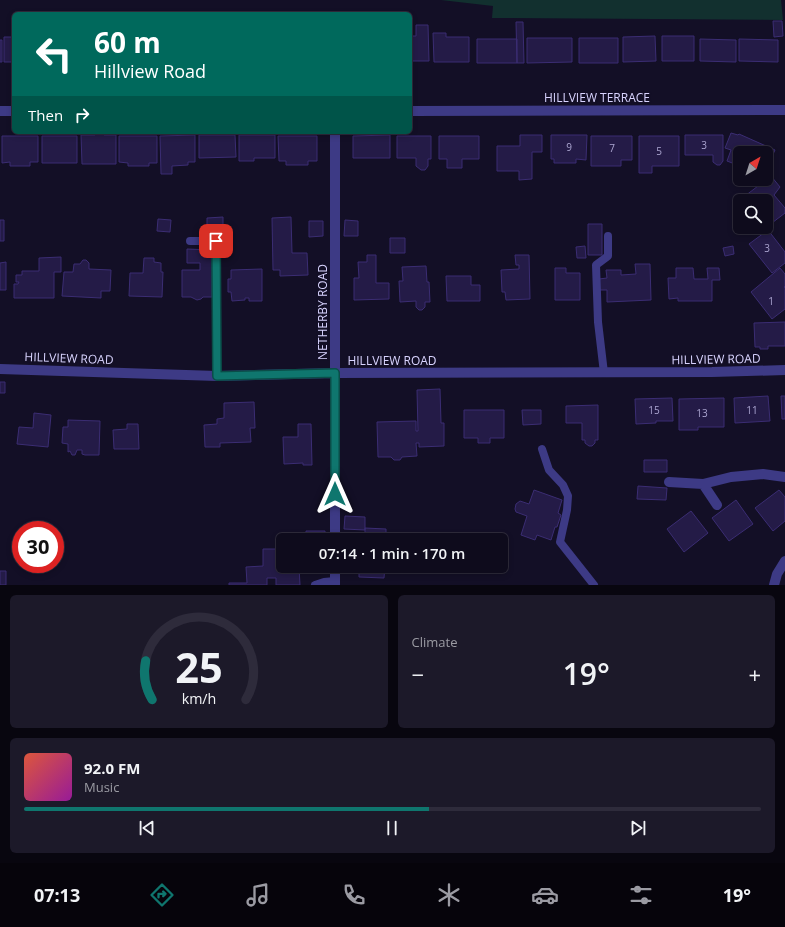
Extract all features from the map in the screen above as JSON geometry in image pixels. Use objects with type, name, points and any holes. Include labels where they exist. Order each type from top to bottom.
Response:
[{"type":"street","name":"HILLVIEW TERRACE","points":[[412,111],[785,110]]},
{"type":"street","points":[[0,111],[12,111]]},
{"type":"street","name":"NETHERBY ROAD","points":[[335,134],[335,533]]},
{"type":"street","name":"HILLVIEW ROAD","points":[[0,369],[217,376],[335,373],[604,373],[785,370]]},
{"type":"street","points":[[669,482],[703,484],[731,477],[763,474],[785,477]]},
{"type":"street","points":[[703,484],[717,505]]},
{"type":"street","points":[[774,585],[777,574],[785,561]]},
{"type":"street","points":[[334,583],[335,573]]},
{"type":"lane","points":[[604,373],[598,322],[596,265],[608,256],[608,236]]},
{"type":"lane","points":[[190,241],[216,241],[217,376]]},
{"type":"lane","points":[[542,449],[549,470],[563,485],[568,496],[567,510],[560,542],[594,585]]},
{"type":"lane","points":[[315,585],[324,582],[334,583]]},
{"type":"green space","points":[[441,0],[781,0],[783,20],[492,18],[493,6]]},
{"type":"building","points":[[773,21],[782,21],[783,36],[774,37]]},
{"type":"building","points":[[516,22],[523,22],[524,63],[517,63]]},
{"type":"building","points":[[416,25],[428,25],[429,61],[412,61],[412,36],[416,36]]},
{"type":"building","points":[[433,33],[446,33],[446,37],[469,37],[469,62],[434,62]]},
{"type":"building","points":[[655,36],[656,61],[623,62],[623,37]]},
{"type":"building","points":[[662,36],[694,36],[694,61],[662,61]]},
{"type":"building","points":[[4,37],[12,37],[12,62],[4,62]]},
{"type":"building","points":[[527,38],[572,38],[572,62],[527,63]]},
{"type":"building","points":[[579,38],[618,38],[618,63],[579,63]]},
{"type":"building","points":[[477,39],[517,39],[517,63],[477,63]]},
{"type":"building","points":[[700,39],[736,40],[736,62],[700,61]]},
{"type":"building","points":[[739,39],[778,40],[778,62],[739,61]]},
{"type":"building","points":[[0,40],[2,40],[2,62],[0,62]]},
{"type":"building","points":[[731,133],[739,134],[766,146],[733,146],[733,163],[727,161],[731,150],[725,148]]},
{"type":"building","points":[[81,135],[116,135],[116,164],[82,164]]},
{"type":"building","points":[[195,135],[195,162],[188,162],[188,165],[172,166],[172,174],[161,174],[160,136]]},
{"type":"building","points":[[199,135],[235,135],[236,157],[199,158]]},
{"type":"building","points":[[239,135],[275,135],[275,158],[254,158],[254,161],[239,161]]},
{"type":"building","points":[[390,135],[390,158],[353,158],[353,136]]},
{"type":"building","points":[[520,135],[542,135],[542,152],[532,152],[532,179],[519,180],[519,171],[497,171],[497,146],[520,146]]},
{"type":"building","points":[[551,135],[587,135],[586,160],[576,159],[576,163],[554,163],[554,159],[551,159]]},
{"type":"building","points":[[685,135],[723,135],[723,161],[720,165],[713,162],[713,155],[685,155]]},
{"type":"building","points":[[2,136],[38,136],[38,162],[30,162],[30,166],[10,166],[10,162],[2,163]]},
{"type":"building","points":[[42,136],[77,136],[77,163],[42,163]]},
{"type":"building","points":[[119,136],[157,136],[157,163],[149,163],[149,166],[128,166],[128,163],[119,162]]},
{"type":"building","points":[[278,136],[317,136],[317,161],[308,161],[308,165],[286,165],[286,161],[279,161]]},
{"type":"building","points":[[397,136],[431,136],[431,159],[428,159],[428,166],[425,170],[421,170],[416,166],[416,158],[397,158]]},
{"type":"building","points":[[439,136],[479,136],[479,159],[462,159],[462,168],[447,168],[447,159],[439,159]]},
{"type":"building","points":[[591,136],[632,136],[632,160],[621,160],[621,166],[591,166]]},
{"type":"building","points":[[639,136],[679,136],[679,166],[652,166],[652,173],[639,173]]},
{"type":"building","points":[[773,178],[780,187],[774,195],[785,208],[785,213],[773,222],[773,194],[748,194],[758,186],[773,186]]},
{"type":"building","points":[[223,217],[223,235],[207,235],[207,218]]},
{"type":"building","points":[[291,217],[292,253],[307,253],[308,275],[280,276],[280,270],[273,270],[272,218]]},
{"type":"building","points":[[158,219],[171,220],[170,232],[157,231]]},
{"type":"building","points":[[0,220],[4,220],[4,241],[0,241]]},
{"type":"building","points":[[345,220],[358,221],[358,236],[344,236]]},
{"type":"building","points":[[309,221],[323,221],[323,236],[309,237]]},
{"type":"building","points":[[588,224],[602,224],[602,255],[588,255]]},
{"type":"building","points":[[763,234],[771,234],[785,252],[785,263],[772,273],[749,244]]},
{"type":"building","points":[[390,238],[405,238],[405,253],[390,253]]},
{"type":"building","points":[[585,246],[586,258],[577,258],[576,247]]},
{"type":"building","points":[[733,246],[734,254],[725,256],[723,248]]},
{"type":"building","points":[[187,249],[212,250],[212,297],[203,297],[197,300],[191,297],[182,297],[182,270],[200,270],[200,263],[187,263]]},
{"type":"building","points":[[367,255],[376,255],[376,283],[389,283],[389,299],[354,300],[354,278],[359,278],[358,262],[367,262]]},
{"type":"building","points":[[515,255],[529,255],[530,299],[506,300],[505,292],[502,292],[501,270],[519,269],[519,265],[516,265]]},
{"type":"building","points":[[61,257],[61,272],[54,272],[54,298],[14,298],[14,284],[18,284],[19,282],[16,282],[16,275],[22,275],[22,271],[39,271],[39,258]]},
{"type":"building","points":[[144,258],[154,258],[154,262],[161,263],[161,272],[163,272],[162,297],[129,296],[130,273],[143,273]]},
{"type":"building","points":[[83,260],[86,260],[89,263],[89,269],[111,270],[110,291],[101,291],[101,298],[62,296],[64,272],[73,272],[74,264],[80,264]]},
{"type":"building","points":[[6,262],[6,290],[0,290],[0,263]]},
{"type":"building","points":[[635,264],[650,264],[651,300],[607,302],[607,290],[599,290],[599,279],[607,278],[606,270],[621,270],[621,275],[636,274]]},
{"type":"building","points":[[426,266],[427,282],[429,282],[430,302],[425,302],[425,307],[422,310],[419,310],[416,307],[416,301],[400,302],[399,281],[403,281],[402,267]]},
{"type":"building","points":[[555,268],[566,268],[566,273],[580,273],[580,300],[555,300]]},
{"type":"building","points":[[676,268],[693,268],[694,279],[708,279],[707,268],[719,268],[720,280],[712,280],[712,301],[678,301],[678,298],[669,299],[668,278],[676,278]]},
{"type":"building","points":[[780,268],[785,274],[785,309],[772,319],[751,292]]},
{"type":"building","points":[[262,269],[262,301],[249,301],[249,298],[245,298],[245,300],[232,301],[231,292],[228,292],[228,279],[231,279],[231,270]]},
{"type":"building","points":[[446,276],[471,276],[471,285],[480,285],[480,301],[447,301]]},
{"type":"building","points":[[785,322],[785,346],[768,346],[768,349],[760,349],[760,347],[755,347],[754,323]]},
{"type":"building","points":[[0,382],[5,382],[5,393],[0,393]]},
{"type":"building","points":[[440,389],[441,423],[444,423],[444,446],[419,447],[419,443],[416,443],[417,456],[402,457],[400,460],[394,460],[391,457],[378,457],[377,422],[416,421],[416,431],[418,431],[417,390]]},
{"type":"building","points":[[768,396],[770,421],[735,423],[734,398]]},
{"type":"building","points":[[781,396],[785,396],[785,419],[782,419]]},
{"type":"building","points":[[672,398],[673,421],[656,421],[656,423],[636,424],[635,399]]},
{"type":"building","points":[[724,398],[724,427],[698,427],[698,430],[679,430],[679,399]]},
{"type":"building","points":[[254,402],[255,428],[250,428],[251,442],[220,443],[220,447],[205,447],[204,425],[217,424],[217,419],[224,418],[224,403]]},
{"type":"building","points":[[598,405],[598,440],[595,440],[595,443],[592,446],[589,446],[585,443],[585,440],[582,440],[582,423],[566,423],[566,406]]},
{"type":"building","points":[[464,410],[504,410],[504,438],[490,438],[490,443],[478,443],[478,438],[464,438]]},
{"type":"building","points":[[522,410],[541,410],[541,424],[523,425]]},
{"type":"building","points":[[34,413],[51,415],[48,447],[17,444],[19,427],[33,428]]},
{"type":"building","points":[[68,420],[100,421],[99,455],[85,455],[82,454],[82,450],[77,450],[75,455],[72,455],[70,451],[68,452],[68,444],[62,443],[63,427],[68,427]]},
{"type":"building","points":[[127,424],[138,424],[139,449],[114,449],[113,430],[127,429]]},
{"type":"building","points":[[298,424],[311,424],[312,465],[303,465],[303,463],[284,464],[283,437],[298,437]]},
{"type":"building","points":[[644,460],[667,460],[667,472],[644,472]]},
{"type":"building","points":[[638,486],[667,488],[666,500],[637,499]]},
{"type":"building","points":[[534,490],[562,500],[558,513],[561,515],[551,540],[537,535],[535,540],[521,535],[527,516],[516,512],[516,504],[520,501],[529,504]]},
{"type":"building","points":[[779,490],[785,497],[785,521],[773,531],[755,508]]},
{"type":"building","points":[[736,500],[753,524],[729,541],[712,518]]},
{"type":"building","points":[[691,511],[708,533],[684,552],[667,529]]},
{"type":"building","points":[[345,516],[365,517],[365,530],[344,529]]},
{"type":"building","points":[[365,528],[386,529],[386,533],[365,533]]},
{"type":"building","points":[[306,531],[325,531],[325,533],[306,533]]},
{"type":"building","points":[[263,549],[276,549],[276,573],[299,573],[300,585],[276,585],[276,578],[267,578],[267,585],[229,585],[229,583],[247,583],[246,567],[263,566]]},
{"type":"building","points":[[0,571],[6,571],[6,585],[0,585]]},
{"type":"building","points":[[359,573],[384,573],[384,578],[359,577]]},
{"type":"route","points":[[216,241],[217,376],[335,373],[335,494]]}]
